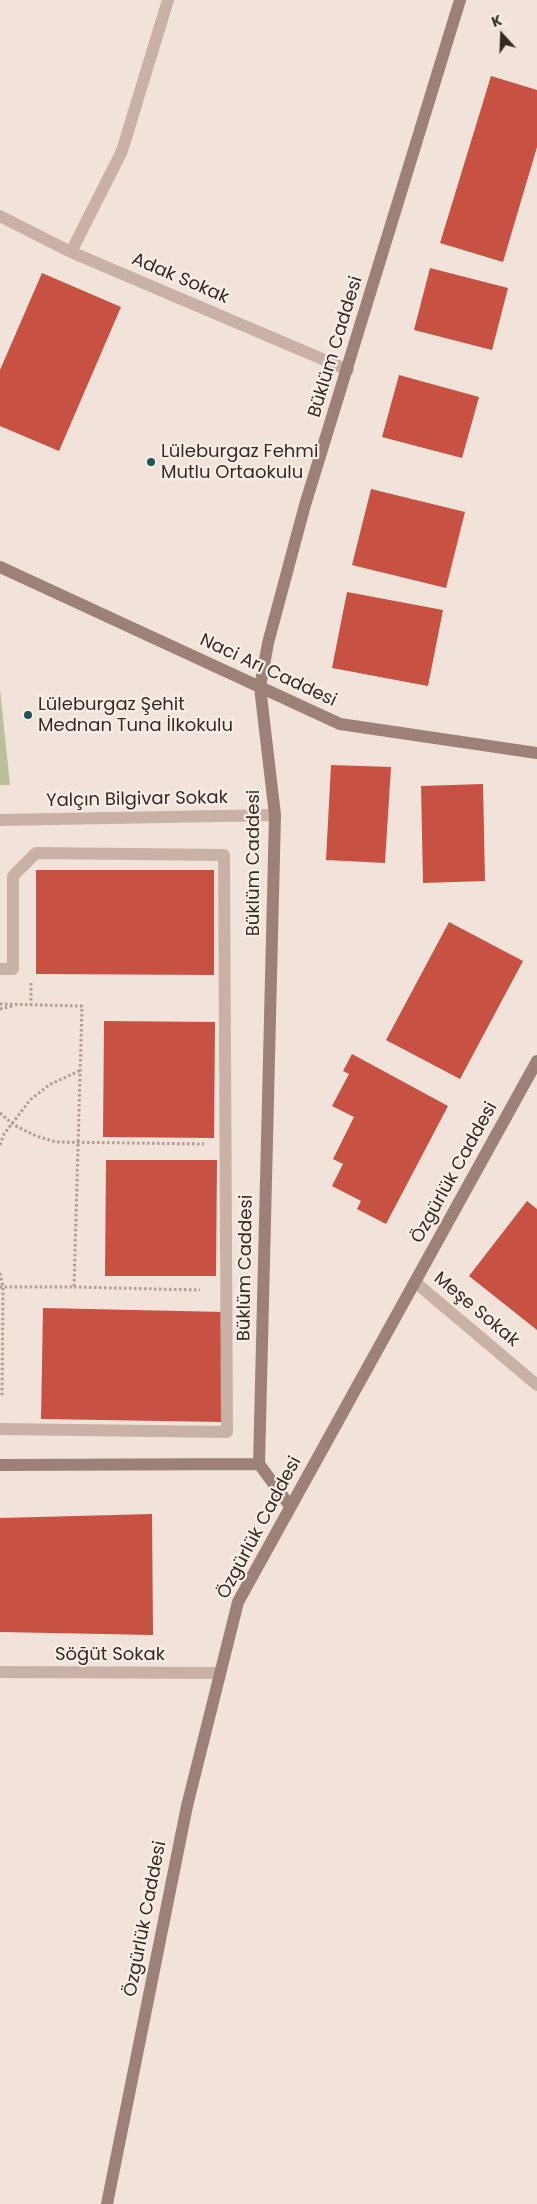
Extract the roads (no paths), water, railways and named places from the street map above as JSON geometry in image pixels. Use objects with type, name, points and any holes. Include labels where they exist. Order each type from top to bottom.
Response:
[{"type":"street","points":[[71,252],[122,151],[168,0]]},
{"type":"street","name":"Büklüm Caddesi","points":[[259,1464],[275,814],[260,687],[268,643],[305,505],[460,0]]},
{"type":"street","name":"Adak Sokak","points":[[0,216],[71,252],[348,370]]},
{"type":"street","name":"Naci Arı Caddesi","points":[[0,567],[340,724],[537,753]]},
{"type":"street","name":"Yalçın Bilgivar Sokak","points":[[0,820],[275,814]]},
{"type":"street","points":[[0,969],[13,969],[12,876],[36,853],[224,855],[227,1432],[0,1428]]},
{"type":"street","name":"Özgürlük Caddesi","points":[[107,2204],[187,1806],[238,1602],[537,1061]]},
{"type":"street","name":"Meşe Sokak","points":[[415,1282],[537,1385]]},
{"type":"street","points":[[0,1465],[259,1464],[290,1506]]},
{"type":"street","name":"Söğüt Sokak","points":[[0,1672],[220,1674]]},
{"type":"place","name":"Lüleburgaz Fehmi Mutlu Ortaokulu","points":[[151,462]]},
{"type":"place","name":"Lüleburgaz Şehit Mednan Tuna İlkokulu","points":[[28,715]]}]
